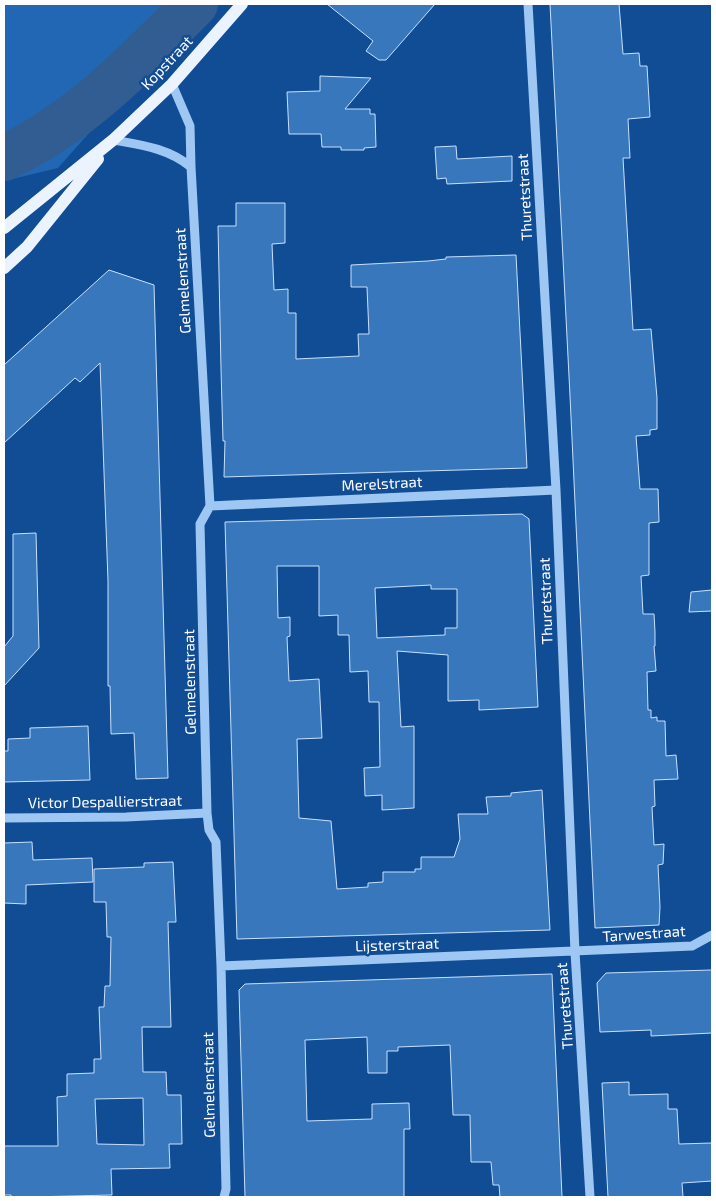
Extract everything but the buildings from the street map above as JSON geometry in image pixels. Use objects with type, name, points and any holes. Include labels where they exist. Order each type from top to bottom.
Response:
[{"type":"main road","name":"Kopstraat","points":[[113,140],[172,84],[242,4]]},
{"type":"main road","points":[[4,228],[113,140]]},
{"type":"main road","points":[[4,268],[27,247],[113,140]]},
{"type":"street","name":"Thuretstraat","points":[[528,4],[556,490],[575,952],[590,1197]]},
{"type":"street","name":"Gelmelenstraat","points":[[172,84],[190,126],[210,506],[200,524],[207,813],[209,830],[216,842],[226,1189],[224,1197]]},
{"type":"street","points":[[113,140],[154,148],[180,158],[191,167]]},
{"type":"street","name":"Merelstraat","points":[[210,506],[556,490]]},
{"type":"street","name":"Victor Despallierstraat","points":[[4,818],[126,817],[207,813]]},
{"type":"street","name":"Tarwestraat","points":[[575,952],[692,946],[712,935]]},
{"type":"street","name":"Lijsterstraat","points":[[220,966],[575,952]]},
{"type":"shaded area","points":[[4,4],[203,4],[58,168],[4,181]]},
{"type":"waterway","points":[[4,158],[32,144],[83,109],[129,69],[195,4]]}]
